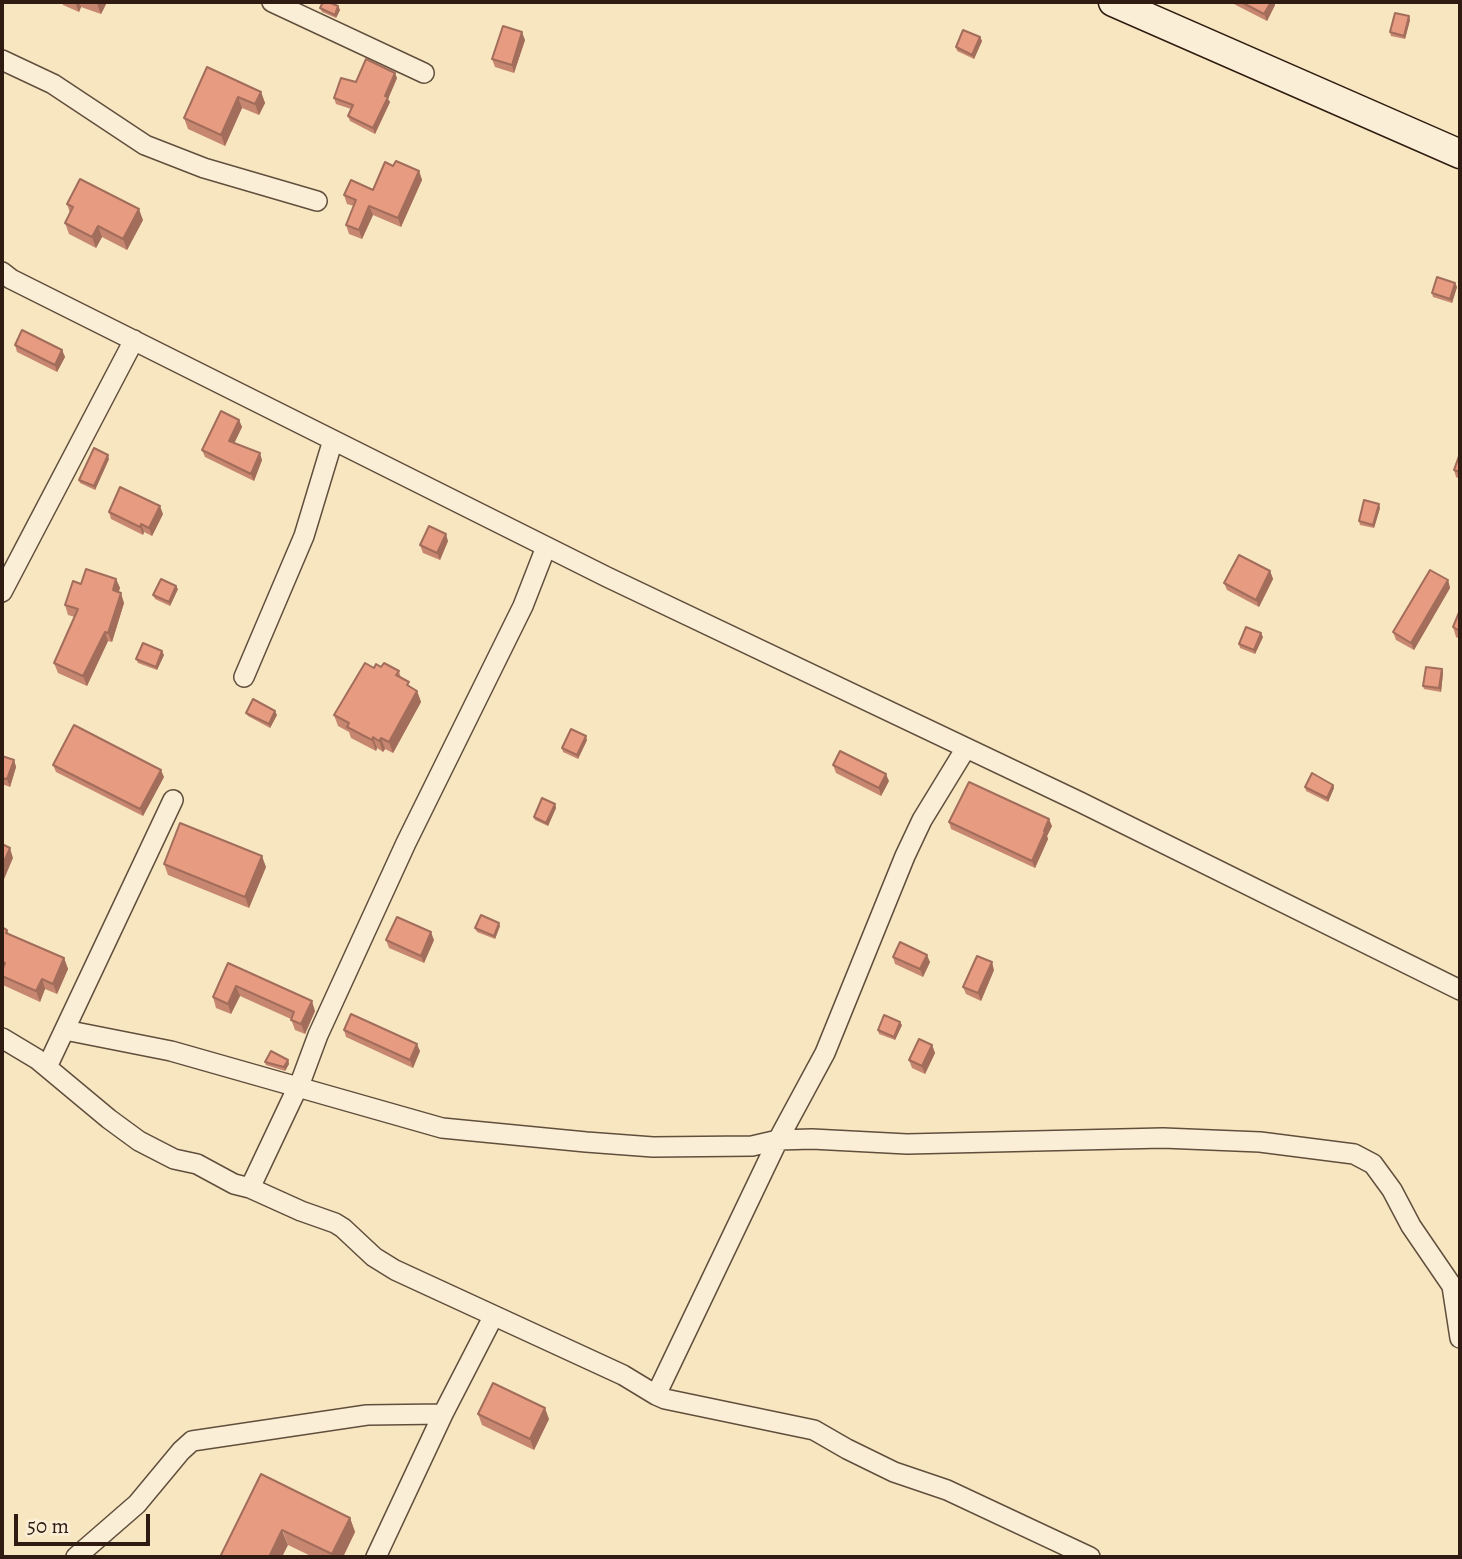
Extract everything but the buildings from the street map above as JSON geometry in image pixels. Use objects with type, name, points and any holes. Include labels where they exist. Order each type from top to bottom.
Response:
[{"type":"main road","points":[[1113,2],[1460,154]]},
{"type":"street","points":[[272,2],[424,73]]},
{"type":"street","points":[[2,60],[53,84],[145,145],[204,168],[317,201]]},
{"type":"street","points":[[2,272],[11,279],[546,547],[1080,802],[1460,990]]},
{"type":"street","points":[[2,592],[134,340]]},
{"type":"street","points":[[244,677],[304,536],[333,440]]},
{"type":"street","points":[[250,1188],[406,843],[523,606],[546,547]]},
{"type":"street","points":[[656,1395],[778,1140],[825,1053],[922,820],[965,748]]},
{"type":"street","points":[[47,1067],[173,800]]},
{"type":"street","points":[[65,1030],[171,1051],[442,1128],[653,1147],[752,1146],[778,1140],[968,1144],[1163,1138],[1259,1142],[1354,1154],[1373,1164],[1452,1286],[1460,1338]]},
{"type":"street","points":[[2,1038],[47,1067],[139,1141],[174,1159],[197,1164],[234,1184],[335,1223],[374,1257],[395,1270],[623,1375],[656,1395],[814,1430],[894,1472],[947,1490],[1090,1557]]},
{"type":"street","points":[[376,1557],[443,1414],[493,1317]]},
{"type":"street","points":[[76,1557],[137,1504],[192,1441],[367,1415],[443,1414]]}]
